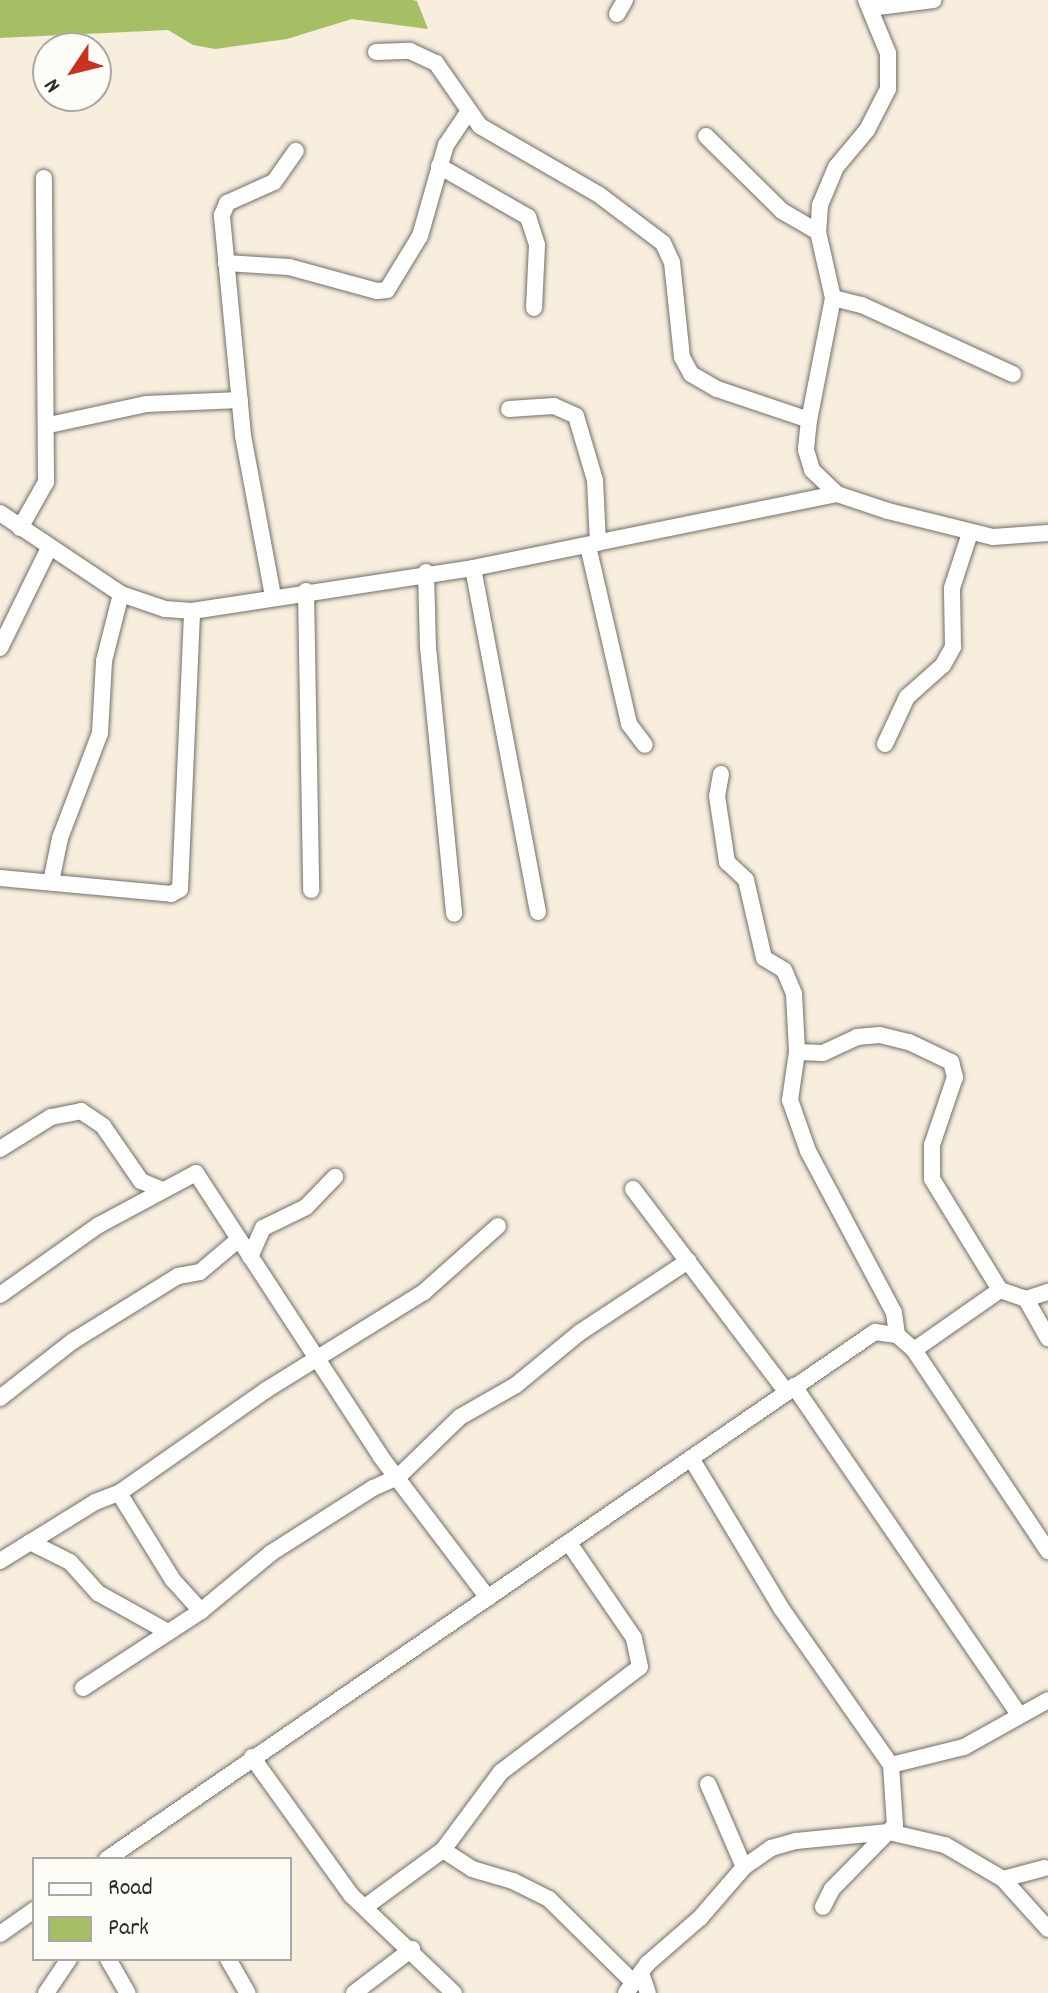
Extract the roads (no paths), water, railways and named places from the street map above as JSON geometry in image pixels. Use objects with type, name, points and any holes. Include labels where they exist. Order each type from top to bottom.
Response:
[{"type":"street","points":[[933,0],[868,4],[888,53],[888,89],[867,130],[827,185],[818,232],[833,298],[806,450],[812,470],[837,494],[970,533],[1048,533]]},
{"type":"street","points":[[376,52],[410,51],[436,63],[469,111],[490,133],[598,194],[663,243],[672,262],[682,357],[691,374],[717,389],[809,420]]},
{"type":"street","points":[[226,263],[289,267],[377,291],[387,290],[420,236],[439,166],[454,128],[469,111]]},
{"type":"street","points":[[706,136],[782,211],[818,232]]},
{"type":"street","points":[[273,596],[240,400],[222,215],[227,203],[274,182],[296,151]]},
{"type":"street","points":[[439,166],[528,217],[537,245],[534,308]]},
{"type":"street","points":[[20,528],[46,482],[49,425],[44,178]]},
{"type":"street","points":[[833,298],[862,305],[1013,374]]},
{"type":"street","points":[[49,425],[146,404],[240,400]]},
{"type":"street","points":[[509,409],[554,406],[576,416],[593,471],[593,545],[629,724],[645,745]]},
{"type":"street","points":[[0,513],[48,550],[121,594],[165,609],[192,611],[426,572],[473,568],[837,494]]},
{"type":"street","points":[[885,744],[907,697],[943,665],[953,647],[952,588],[970,533]]},
{"type":"street","points":[[0,648],[48,550]]},
{"type":"street","points":[[473,568],[538,912]]},
{"type":"street","points":[[426,572],[428,647],[454,914]]},
{"type":"street","points":[[306,591],[311,890]]},
{"type":"street","points":[[51,882],[60,838],[100,733],[104,661],[121,594]]},
{"type":"street","points":[[0,878],[171,894],[182,884],[192,611]]},
{"type":"street","points":[[721,774],[717,796],[727,862],[746,880],[766,961],[779,965],[790,981],[797,1052],[790,1100],[799,1125],[894,1313],[897,1335]]},
{"type":"street","points":[[797,1052],[823,1053],[857,1037],[880,1035],[909,1042],[954,1066],[929,1168],[1000,1290],[1026,1299],[1048,1292]]},
{"type":"street","points":[[0,1149],[51,1117],[81,1111],[103,1126],[141,1181],[160,1189]]},
{"type":"street","points":[[0,1295],[160,1189],[196,1173],[315,1359],[488,1598]]},
{"type":"street","points":[[250,1257],[263,1228],[306,1207],[335,1177]]},
{"type":"street","points":[[633,1189],[790,1389],[1019,1715]]},
{"type":"street","points":[[0,1561],[119,1493],[315,1359],[438,1282],[498,1226]]},
{"type":"street","points":[[0,1398],[73,1341],[178,1276],[200,1272],[239,1239]]},
{"type":"street","points":[[83,1688],[201,1611],[271,1553],[373,1488],[398,1477],[460,1417],[516,1385],[579,1333],[688,1261]]},
{"type":"street","points":[[914,1350],[1000,1290]]},
{"type":"street","points":[[1026,1299],[1048,1338]]},
{"type":"street","points":[[110,1857],[875,1332],[897,1335],[914,1350],[1048,1551]]},
{"type":"street","points":[[691,1458],[781,1608],[891,1765],[897,1811],[889,1832],[832,1889],[823,1907]]},
{"type":"street","points":[[119,1493],[173,1580],[201,1611]]},
{"type":"street","points":[[30,1542],[70,1562],[98,1593],[168,1632]]},
{"type":"street","points":[[365,1907],[443,1850],[501,1772],[640,1667],[634,1638],[569,1543]]},
{"type":"street","points":[[891,1765],[964,1747],[1048,1700]]},
{"type":"street","points":[[252,1757],[365,1907],[412,1949],[454,1993]]},
{"type":"street","points":[[708,1784],[744,1867]]},
{"type":"street","points":[[443,1850],[472,1869],[513,1881],[549,1899],[637,1985],[744,1867],[771,1848],[796,1841],[889,1832],[945,1845],[1003,1879],[1048,1929]]},
{"type":"street","points":[[1003,1879],[1045,1868]]},
{"type":"street","points":[[0,1934],[32,1911]]},
{"type":"street","points":[[354,1993],[412,1949]]},
{"type":"street","points":[[46,1993],[68,1961]]},
{"type":"street","points":[[109,1961],[128,1993]]},
{"type":"street","points":[[229,1961],[248,1993]]}]
